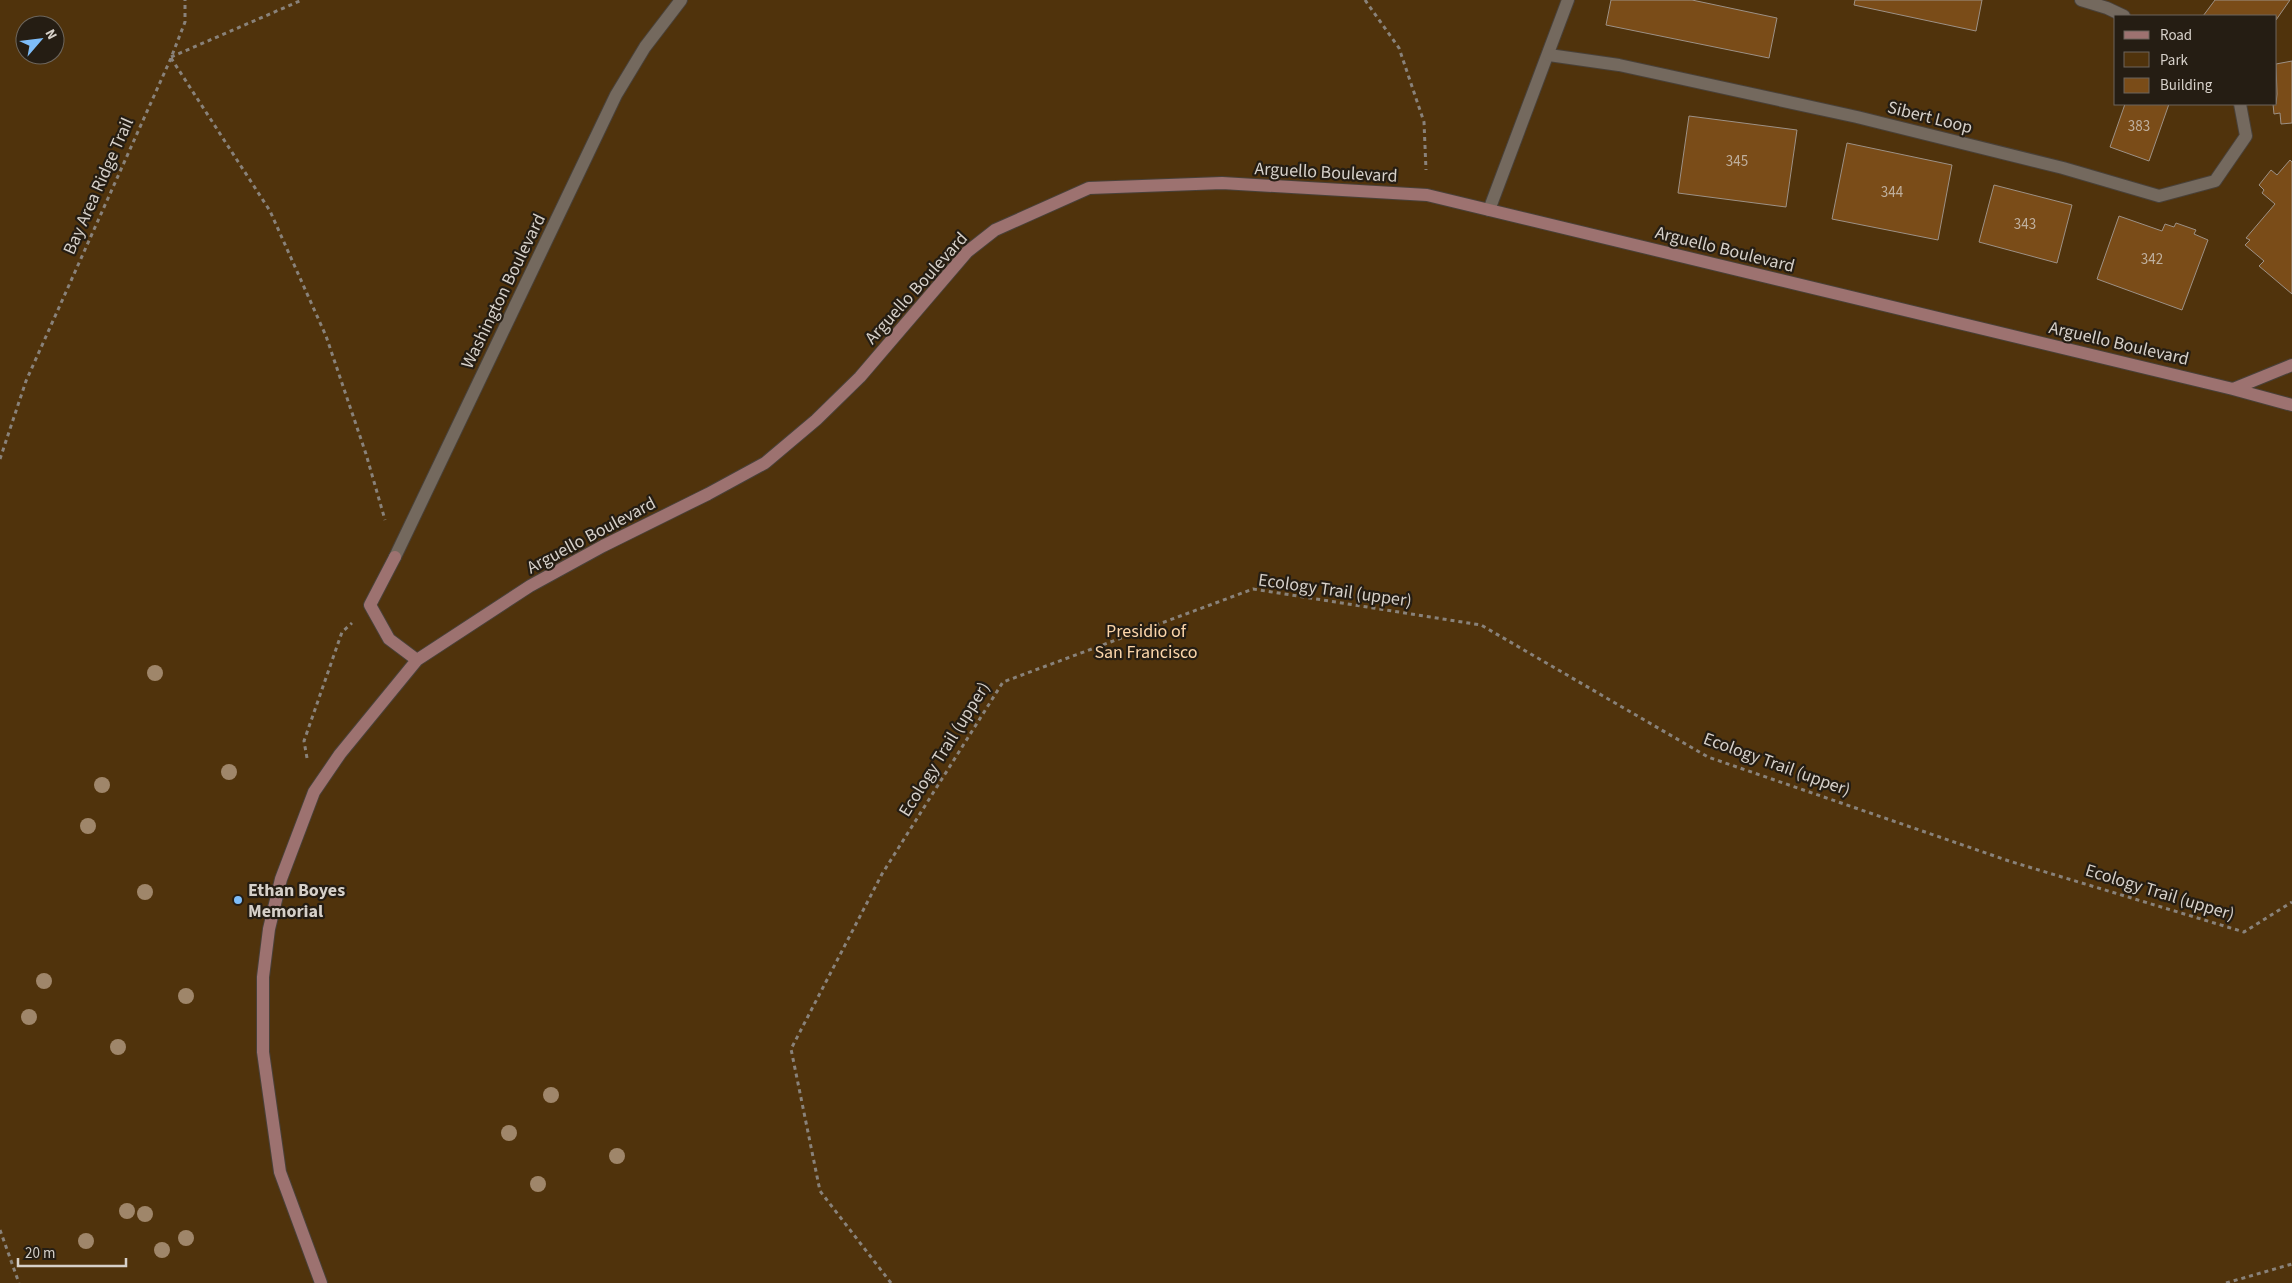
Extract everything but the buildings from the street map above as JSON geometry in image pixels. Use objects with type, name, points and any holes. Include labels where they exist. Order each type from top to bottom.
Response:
[{"type":"street","name":"Washington Boulevard","points":[[370,606],[396,557],[616,95],[645,47],[681,0]]},
{"type":"street","points":[[1489,210],[1549,55],[1568,0]]},
{"type":"street","points":[[2081,0],[2121,15]]},
{"type":"street","name":"Sibert Loop","points":[[1549,55],[1619,65],[1857,117],[2063,168],[2159,196],[2215,181],[2246,136],[2240,105]]},
{"type":"street","name":"Arguello Boulevard","points":[[321,1283],[280,1172],[269,1108],[263,1052],[263,977],[269,929],[281,879],[314,792],[340,754],[417,660],[530,586],[764,463],[816,420],[860,377],[967,252],[995,230],[1089,188],[1222,183],[1427,195],[2233,389],[2292,405]]},
{"type":"street","points":[[2233,389],[2292,364]]},
{"type":"street","points":[[370,606],[389,639],[417,660]]},
{"type":"path","name":"Bay Area Ridge Trail","points":[[0,459],[26,381],[170,58],[184,22],[185,0]]},
{"type":"path","points":[[302,0],[170,58],[270,211],[318,318],[366,454],[396,557]]},
{"type":"path","points":[[1365,0],[1398,48],[1424,122],[1427,195]]},
{"type":"path","name":"Ecology Trail (upper)","points":[[891,1283],[820,1191],[790,1049],[882,874],[1002,682],[1253,589],[1481,625],[1708,757],[2009,861],[2244,932],[2292,902]]},
{"type":"path","points":[[314,792],[304,741],[342,632],[370,606]]},
{"type":"path","points":[[0,1230],[19,1283]]},
{"type":"path","points":[[2226,1283],[2292,1264]]},
{"type":"green space","name":"Presidio of San Francisco","points":[[0,0],[2292,0],[2292,1283],[0,1283]]},
{"type":"place","name":"Ethan Boyes Memorial","points":[[238,900]]}]
